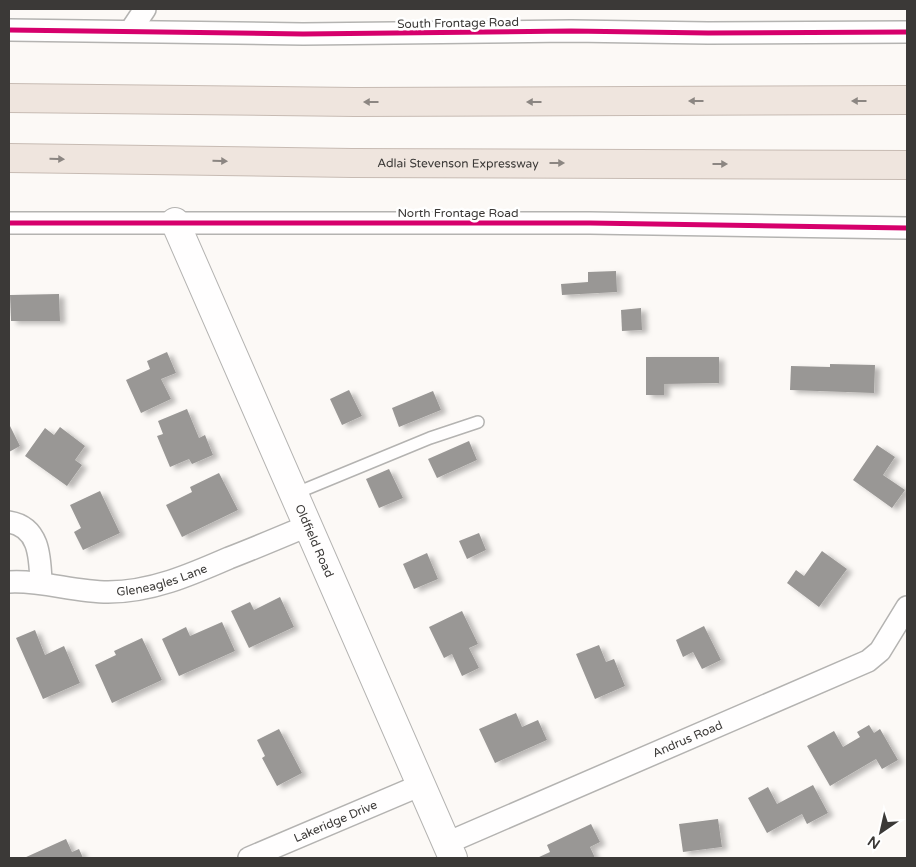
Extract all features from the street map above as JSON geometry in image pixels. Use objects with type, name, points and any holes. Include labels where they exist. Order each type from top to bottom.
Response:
[{"type":"highway","points":[[9,98],[356,102],[907,100]]},
{"type":"highway","name":"Adlai Stevenson Expressway","points":[[9,158],[352,163],[907,165]]},
{"type":"street","points":[[131,30],[146,9]]},
{"type":"street","name":"South Frontage Road","points":[[9,30],[131,30],[303,34],[571,31],[708,33],[907,32]]},
{"type":"street","name":"Oldfield Road","points":[[175,222],[450,850]]},
{"type":"street","name":"North Frontage Road","points":[[9,223],[590,223],[907,228]]},
{"type":"street","points":[[9,522],[19,524],[29,531],[36,544],[40,561],[41,583]]},
{"type":"street","name":"Gleneagles Lane","points":[[9,582],[41,583],[108,592],[136,590],[180,579],[307,526]]},
{"type":"street","name":"Andrus Road","points":[[450,850],[868,661],[880,651],[907,607]]},
{"type":"street","name":"Lakeridge Drive","points":[[249,858],[422,785]]},
{"type":"lane","points":[[294,494],[430,438],[478,422]]},
{"type":"building","points":[[616,271],[617,292],[562,295],[561,284],[588,282],[588,272]]},
{"type":"building","points":[[59,294],[60,321],[11,321],[10,295]]},
{"type":"building","points":[[641,308],[642,330],[622,331],[621,310]]},
{"type":"building","points":[[167,352],[176,373],[161,379],[171,399],[141,413],[126,380],[150,369],[147,361]]},
{"type":"building","points":[[646,357],[719,357],[719,383],[664,384],[664,395],[646,395]]},
{"type":"building","points":[[830,364],[875,365],[874,393],[790,390],[791,366],[830,367]]},
{"type":"building","points":[[349,390],[362,416],[342,425],[330,399]]},
{"type":"building","points":[[433,391],[441,410],[399,427],[392,408]]},
{"type":"building","points":[[187,409],[199,438],[205,435],[213,455],[192,464],[189,459],[170,467],[157,436],[163,434],[158,421]]},
{"type":"building","points":[[9,424],[20,446],[9,452]]},
{"type":"building","points":[[60,427],[85,446],[75,460],[82,465],[67,486],[25,456],[45,428],[54,435]]},
{"type":"building","points":[[469,441],[477,460],[437,478],[428,459]]},
{"type":"building","points":[[877,445],[895,457],[883,475],[905,490],[892,508],[853,480]]},
{"type":"building","points":[[389,469],[403,498],[379,508],[366,479]]},
{"type":"building","points":[[219,473],[238,510],[182,537],[166,505],[192,492],[190,487]]},
{"type":"building","points":[[100,491],[120,533],[83,550],[74,532],[81,528],[70,505]]},
{"type":"building","points":[[479,533],[486,550],[467,559],[459,541]]},
{"type":"building","points":[[822,551],[847,569],[819,607],[787,583],[796,570],[804,576]]},
{"type":"building","points":[[427,553],[438,579],[414,589],[403,564]]},
{"type":"building","points":[[280,597],[294,627],[249,648],[231,611],[250,602],[254,610]]},
{"type":"building","points":[[462,611],[478,644],[469,648],[479,668],[462,676],[452,654],[444,658],[429,627]]},
{"type":"building","points":[[222,622],[235,651],[179,676],[162,639],[186,627],[190,636]]},
{"type":"building","points":[[704,626],[721,660],[702,669],[693,652],[683,657],[676,640]]},
{"type":"building","points":[[35,630],[45,655],[64,646],[80,683],[43,699],[16,638]]},
{"type":"building","points":[[142,638],[162,680],[112,703],[95,665],[116,655],[114,651]]},
{"type":"building","points":[[599,645],[606,662],[614,659],[625,686],[595,699],[576,654]]},
{"type":"building","points":[[516,713],[522,727],[538,720],[547,740],[495,763],[479,729]]},
{"type":"building","points":[[869,725],[874,733],[880,729],[898,760],[882,769],[876,759],[830,786],[807,746],[834,731],[843,747],[860,737],[857,732]]},
{"type":"building","points":[[279,729],[302,773],[277,786],[262,758],[265,756],[257,740]]},
{"type":"building","points":[[813,785],[828,813],[807,824],[802,814],[767,833],[748,798],[768,787],[777,804]]},
{"type":"building","points":[[718,819],[722,847],[683,852],[679,824]]},
{"type":"building","points":[[591,824],[600,842],[590,847],[595,858],[537,858],[550,852],[547,845]]},
{"type":"building","points":[[66,839],[72,852],[79,849],[83,858],[24,858]]},
{"type":"cycle path","points":[[9,30],[303,34],[571,31],[708,33],[907,32]]},
{"type":"cycle path","points":[[9,223],[590,223],[907,228]]}]
